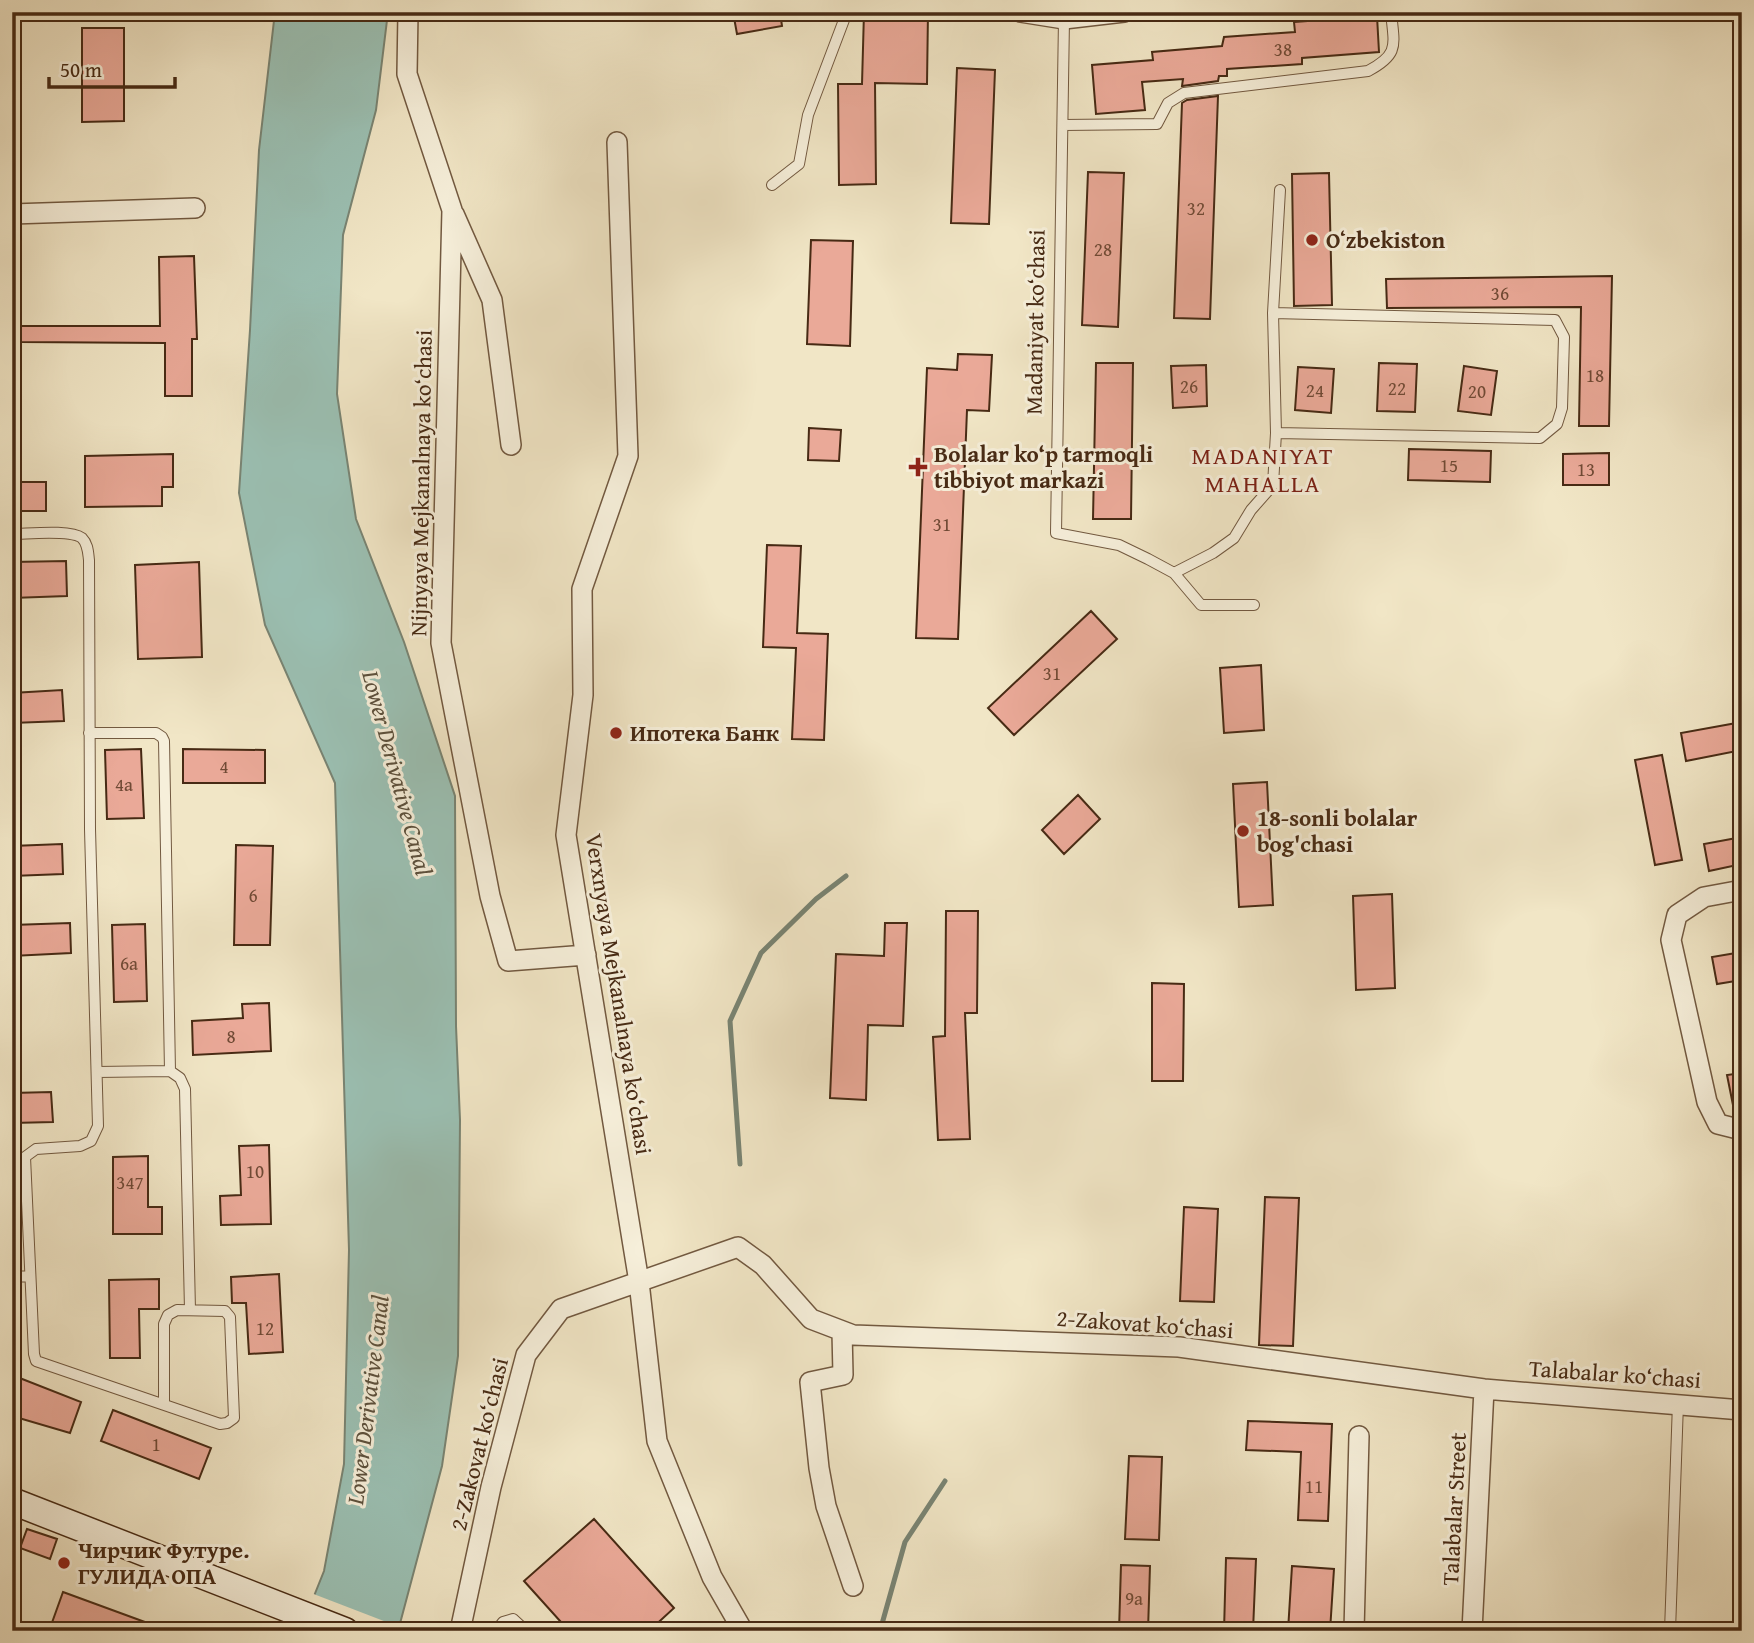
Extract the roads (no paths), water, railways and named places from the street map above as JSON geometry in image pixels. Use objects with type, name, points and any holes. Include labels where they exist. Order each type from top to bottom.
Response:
[{"type":"main road","points":[[12,1501],[345,1631]]},
{"type":"street","name":"Nijnyaya Mejkanalnaya ko‘chasi","points":[[408,12],[407,74],[452,210],[441,643],[490,896],[508,961],[586,955]]},
{"type":"street","points":[[1020,12],[1064,19],[1124,12]]},
{"type":"street","name":"Verxnyaya Mejkanalnaya ko‘chasi","points":[[617,142],[628,456],[582,589],[583,695],[566,835],[639,1282],[657,1441],[712,1577],[743,1631]]},
{"type":"street","points":[[12,214],[194,208]]},
{"type":"street","points":[[452,210],[492,300],[512,445]]},
{"type":"street","points":[[1742,890],[1704,897],[1677,915],[1671,940],[1707,1102],[1718,1124],[1742,1130]]},
{"type":"street","name":"2-Zakovat ko‘chasi","points":[[460,1631],[491,1486],[526,1355],[561,1309],[738,1247],[763,1265],[811,1319],[853,1335],[1179,1347],[1484,1389]]},
{"type":"street","points":[[842,1331],[843,1375],[810,1382],[826,1506],[853,1586]]},
{"type":"street","name":"Talabalar ko‘chasi","points":[[1484,1389],[1742,1410]]},
{"type":"street","name":"Talabalar Street","points":[[1472,1631],[1484,1389]]},
{"type":"street","points":[[1354,1631],[1359,1436]]},
{"type":"lane","points":[[772,185],[799,164],[808,115],[847,12]]},
{"type":"lane","points":[[1063,125],[1157,124],[1168,103],[1184,93],[1368,71],[1386,61],[1394,47],[1391,12]]},
{"type":"lane","name":"Madaniyat ko‘chasi","points":[[1064,19],[1056,534],[1119,545],[1174,573],[1201,605],[1254,605]]},
{"type":"lane","points":[[1174,573],[1213,553],[1234,538],[1251,510],[1273,485],[1276,433],[1273,313],[1280,190]]},
{"type":"lane","points":[[1273,313],[1555,320],[1564,337],[1562,408],[1557,425],[1541,439],[1276,433]]},
{"type":"lane","points":[[12,534],[69,534],[80,537],[88,545],[89,733],[98,1126],[91,1142],[80,1146],[36,1149],[25,1157],[34,1354],[36,1361],[164,1405],[220,1424],[227,1423],[234,1418],[230,1317],[225,1311],[177,1310],[168,1315],[164,1324],[164,1405]]},
{"type":"lane","points":[[89,733],[156,733],[164,741],[170,1072]]},
{"type":"lane","points":[[97,1072],[170,1072],[180,1078],[185,1089],[191,1310]]},
{"type":"lane","points":[[12,1277],[30,1276]]},
{"type":"lane","points":[[1670,1631],[1678,1403]]},
{"type":"lane","points":[[496,1631],[503,1622],[513,1619],[526,1631]]},
{"type":"water","name":"Lower Derivative Canal","points":[[275,12],[388,12],[376,110],[343,235],[337,394],[356,519],[404,642],[455,796],[456,1026],[460,1120],[458,1356],[442,1466],[398,1631],[300,1631],[324,1571],[344,1464],[349,1250],[335,783],[265,625],[239,493],[259,150]]},
{"type":"waterway","points":[[740,1164],[730,1021],[761,953],[816,899],[846,876]]},
{"type":"waterway","points":[[880,1631],[905,1542],[945,1481]]},
{"type":"place","name":"Oʻzbekiston","points":[[1312,240]]},
{"type":"place","name":"Bolalar ko‘p tarmoqli tibbiyot markazi","points":[[918,467]]},
{"type":"place","name":"Ипотека Банк","points":[[616,733]]},
{"type":"place","name":"18-sonli bolalar bog'chasi","points":[[1243,831]]},
{"type":"place","name":"Чирчик Футуре. ГУЛИДА ОПА","points":[[64,1563]]},
{"type":"district","name":"MADANIYAT MAHALLA","points":[[1263,470]]}]
